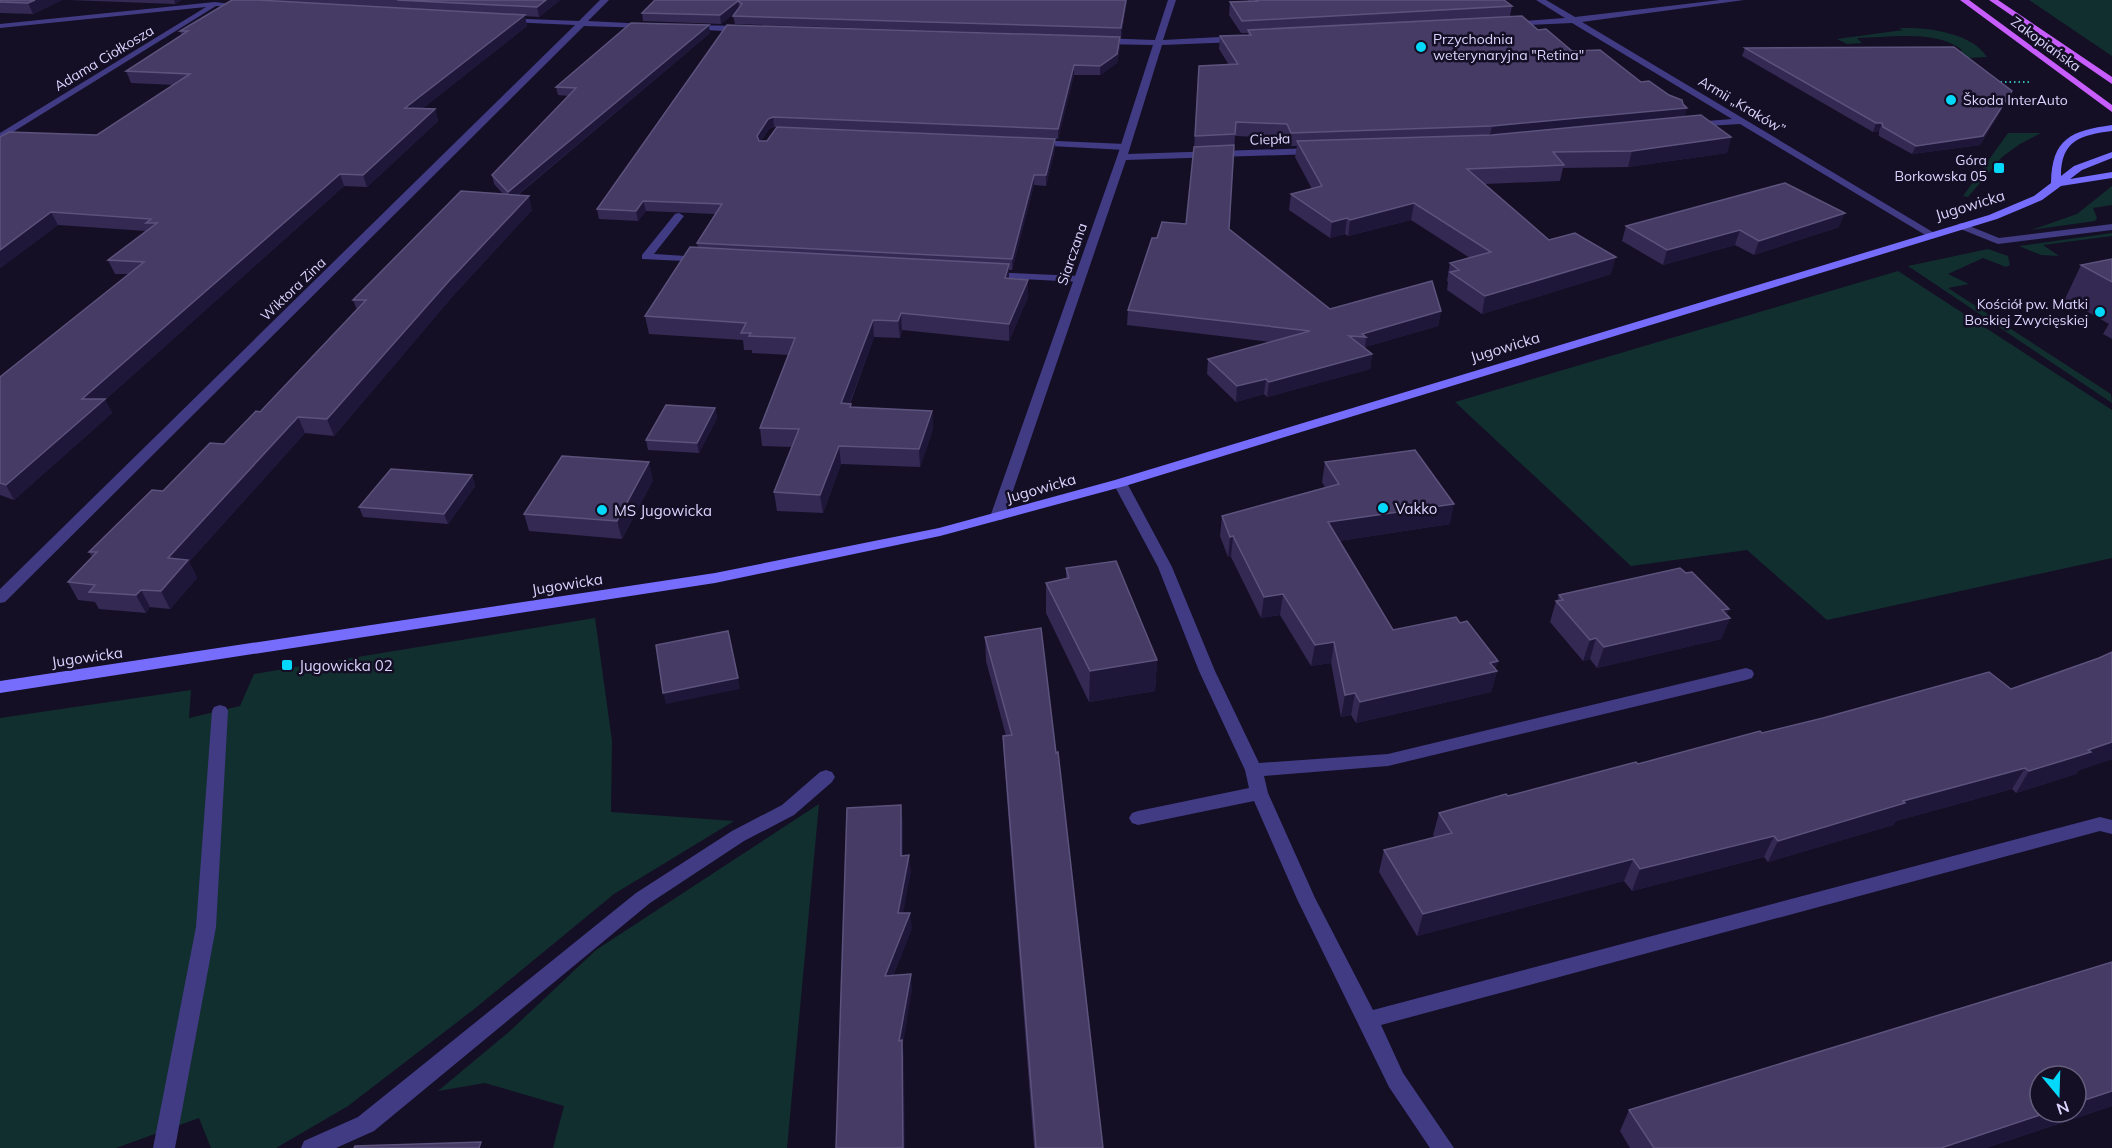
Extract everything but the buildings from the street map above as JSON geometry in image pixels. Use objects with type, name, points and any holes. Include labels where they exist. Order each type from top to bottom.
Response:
[{"type":"main road","name":"Zakopiańska","points":[[1964,0],[2112,109]]},
{"type":"main road","name":"Zakopiańska","points":[[1993,0],[2112,81]]},
{"type":"street","name":"Wiktora Zina","points":[[0,598],[605,0]]},
{"type":"street","name":"Siarczana","points":[[996,517],[1123,152],[1156,43],[1172,0]]},
{"type":"street","name":"Armii „Kraków”","points":[[1540,0],[1931,234]]},
{"type":"street","points":[[1505,24],[1574,20],[1740,0]]},
{"type":"street","points":[[0,26],[219,2],[251,6]]},
{"type":"street","name":"Adama Ciołkosza","points":[[0,137],[219,2]]},
{"type":"street","points":[[499,19],[653,26]]},
{"type":"street","points":[[677,27],[748,29]]},
{"type":"street","points":[[1094,41],[1156,43],[1243,39]]},
{"type":"street","points":[[1684,126],[1742,121]]},
{"type":"street","points":[[2056,184],[2055,163],[2063,145],[2081,132],[2112,128]]},
{"type":"street","name":"Ciepła","points":[[1022,142],[1123,152],[1326,150]]},
{"type":"street","name":"Jugowicka","points":[[0,687],[715,578],[866,549],[996,517],[1120,483],[2018,208],[2038,198],[2090,162],[2112,155]]},
{"type":"street","name":"Jugowicka","points":[[2056,184],[2112,175]]},
{"type":"street","points":[[679,216],[646,257],[717,261]]},
{"type":"street","points":[[1962,226],[1998,241],[2112,227]]},
{"type":"street","points":[[975,274],[1079,279]]},
{"type":"street","points":[[1120,483],[1165,567],[1207,671],[1254,770],[1259,793],[1306,899],[1396,1080],[1443,1148]]},
{"type":"street","points":[[1254,770],[1388,760],[1746,674]]},
{"type":"street","points":[[164,1148],[206,927],[220,711]]},
{"type":"street","points":[[312,1148],[366,1124],[644,898],[738,836],[788,810],[826,777]]},
{"type":"street","points":[[1138,818],[1259,793]]},
{"type":"street","points":[[1368,1020],[2108,823]]},
{"type":"path","points":[[1986,82],[2030,82]]},
{"type":"green space","points":[[2029,0],[2112,0],[2112,56]]},
{"type":"green space","points":[[1899,28],[1948,33],[1970,42],[1987,57],[1967,58],[1958,52],[1962,50],[1951,43],[1926,37],[1857,38],[1862,43],[1847,44],[1837,39],[1903,30]]},
{"type":"green space","points":[[2008,133],[2041,133],[2002,157],[1968,197],[1963,196]]},
{"type":"green space","points":[[2112,186],[2112,205],[2093,208],[2097,218],[2095,221],[2031,230],[2077,214]]},
{"type":"green space","points":[[2112,233],[2112,236],[2043,245],[2059,256],[2041,255],[2019,246]]},
{"type":"green space","points":[[1988,249],[2008,256],[2010,265],[2006,267],[1983,258],[1948,274],[1969,284],[1948,288],[2111,394],[2112,403],[1908,266]]},
{"type":"green space","points":[[1898,271],[2112,410],[2112,558],[1827,620],[1747,550],[1631,566],[1455,402]]},
{"type":"green space","points":[[595,618],[612,741],[611,812],[734,821],[614,894],[473,1010],[348,1106],[276,1148],[211,1148],[199,1118],[116,1148],[0,1148],[0,718],[191,690],[189,718],[240,706],[254,674]]},
{"type":"green space","points":[[819,804],[787,1148],[553,1148],[564,1106],[485,1083],[438,1091],[510,1031],[596,950]]},
{"type":"place","name":"Przychodnia weterynaryjna \"Retina\"","points":[[1421,47]]},
{"type":"place","name":"Škoda InterAuto","points":[[1951,100]]},
{"type":"place","name":"Góra Borkowska 05","points":[[1999,168]]},
{"type":"place","name":"Kościół pw. Matki Boskiej Zwycięskiej","points":[[2100,312]]},
{"type":"place","name":"Vakko","points":[[1383,508]]},
{"type":"place","name":"MS Jugowicka","points":[[602,510]]},
{"type":"place","name":"Jugowicka 02","points":[[287,665]]}]
